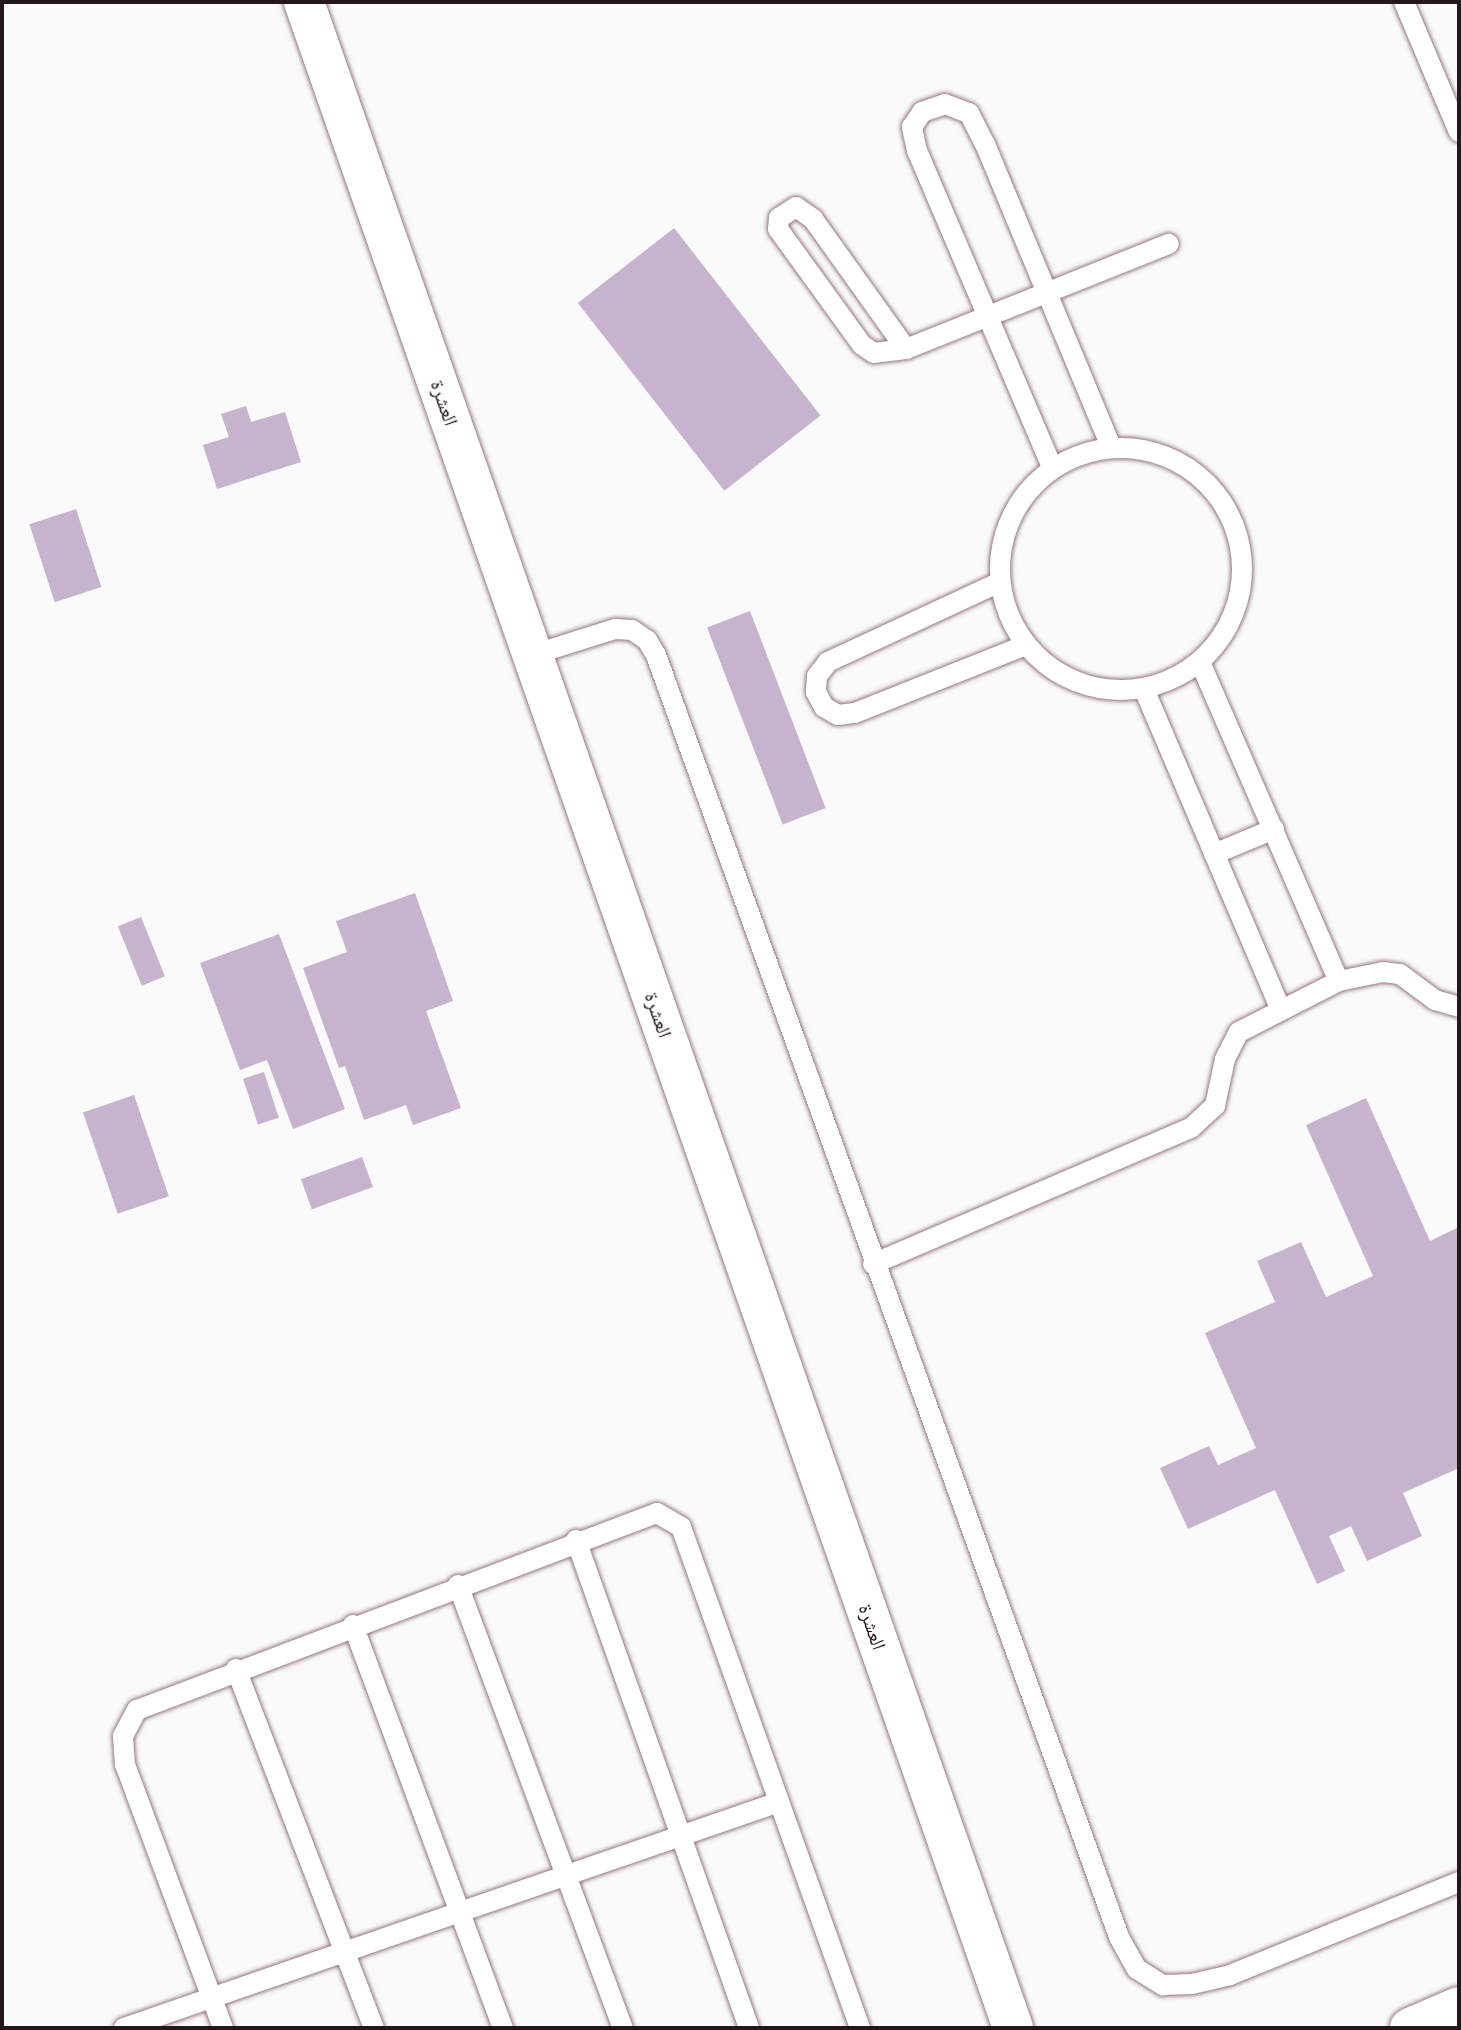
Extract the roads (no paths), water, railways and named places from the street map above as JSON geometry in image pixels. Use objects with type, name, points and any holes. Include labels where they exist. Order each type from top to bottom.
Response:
[{"type":"street","name":"العشرة","points":[[304,2],[1013,2028]]},
{"type":"street","points":[[1410,2028],[1459,2007]]},
{"type":"lane","points":[[1404,2],[1459,132]]},
{"type":"lane","points":[[1052,467],[917,151],[912,127],[922,112],[945,104],[969,113],[1111,447]]},
{"type":"lane","points":[[906,349],[807,211],[786,210],[778,229],[782,239],[862,345],[874,353],[906,349],[1169,244]]},
{"type":"lane","points":[[1111,447],[1149,449],[1185,464],[1214,489],[1234,522],[1243,559],[1240,597],[1225,633],[1200,662],[1174,679],[1144,689],[1111,690],[1079,683],[1050,668],[1026,645],[1009,615],[1000,582],[1001,549],[1011,518],[1028,490],[1052,467],[1111,447]]},
{"type":"lane","points":[[1000,582],[828,662],[817,676],[816,692],[831,711],[855,713],[1026,645]]},
{"type":"lane","points":[[532,655],[615,629],[632,630],[652,647],[1119,1937],[1137,1969],[1163,1985],[1192,1984],[1230,1975],[1459,1882]]},
{"type":"lane","points":[[1200,662],[1339,981]]},
{"type":"lane","points":[[1144,689],[1280,1008]]},
{"type":"lane","points":[[1214,854],[1274,829]]},
{"type":"lane","points":[[873,1264],[1191,1128],[1215,1106],[1225,1059],[1239,1032],[1280,1008],[1339,981],[1383,972],[1400,974],[1435,1000],[1459,1007]]},
{"type":"lane","points":[[223,2028],[122,1751],[137,1710],[236,1669],[648,1513],[666,1515],[681,1527],[860,2028]]},
{"type":"lane","points":[[576,1540],[749,2028]]},
{"type":"lane","points":[[458,1585],[623,2028]]},
{"type":"lane","points":[[353,1625],[503,2028]]},
{"type":"lane","points":[[236,1669],[374,2028]]},
{"type":"lane","points":[[124,2028],[779,1802]]}]
